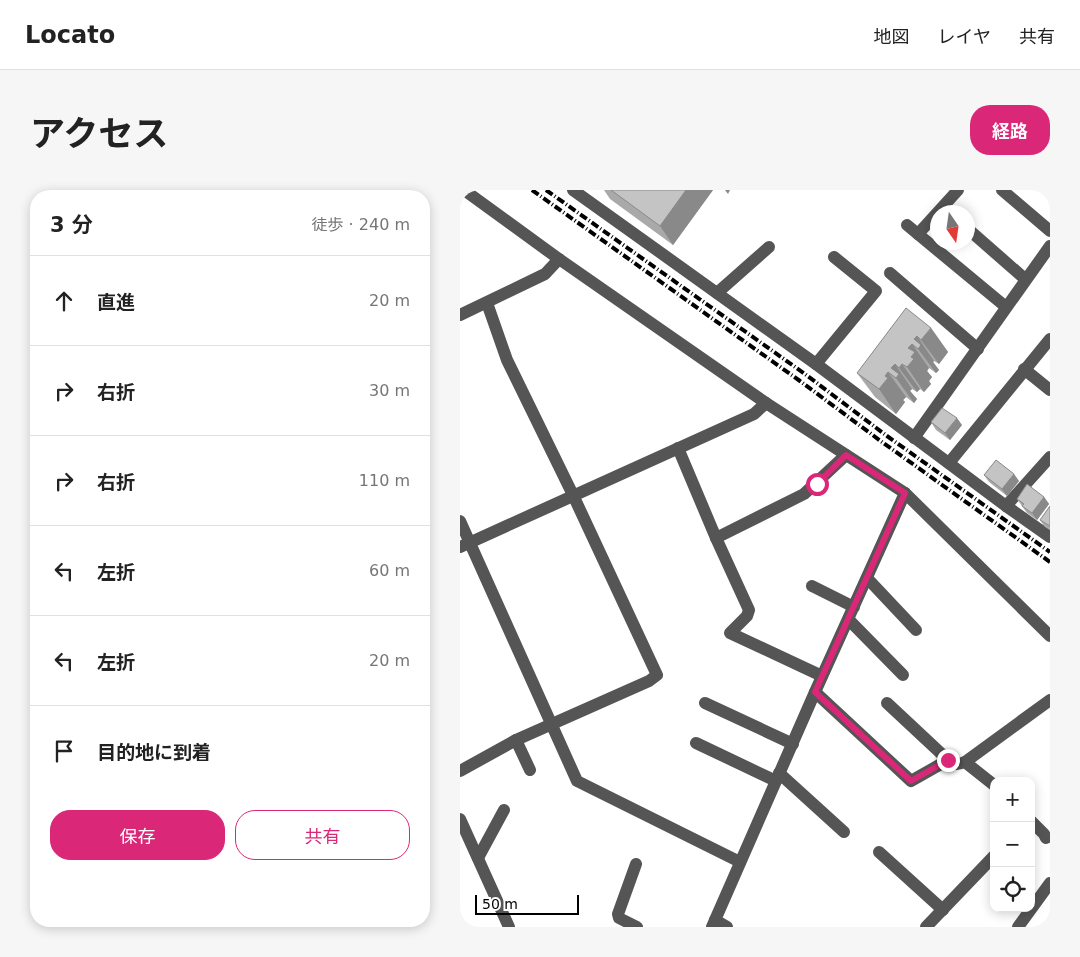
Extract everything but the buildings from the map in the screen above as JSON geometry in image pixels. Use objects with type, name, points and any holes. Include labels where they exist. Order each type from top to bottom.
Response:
[{"type":"street","points":[[464,190],[559,259],[766,403],[905,493],[1050,636]]},
{"type":"street","points":[[573,190],[816,364],[1050,537]]},
{"type":"street","points":[[948,205],[958,190]]},
{"type":"street","points":[[1002,190],[1050,231]]},
{"type":"street","points":[[922,230],[930,223]]},
{"type":"street","points":[[907,225],[922,230],[1006,306]]},
{"type":"street","points":[[975,235],[1025,279]]},
{"type":"street","points":[[914,438],[1050,246]]},
{"type":"street","points":[[717,293],[769,247]]},
{"type":"street","points":[[816,364],[876,291],[834,258]]},
{"type":"street","points":[[460,315],[545,274],[559,259]]},
{"type":"street","points":[[890,274],[978,349]]},
{"type":"street","points":[[460,771],[516,740],[650,681],[657,675],[508,360],[487,303]]},
{"type":"street","points":[[949,463],[1050,339]]},
{"type":"street","points":[[1024,369],[1050,390]]},
{"type":"street","points":[[465,544],[754,414],[766,403]]},
{"type":"street","points":[[678,448],[749,610],[747,616],[730,633],[822,676]]},
{"type":"street","points":[[716,538],[804,494],[846,455]]},
{"type":"street","points":[[1006,506],[1050,457]]},
{"type":"street","points":[[727,927],[714,924],[822,676],[905,493]]},
{"type":"street","points":[[460,520],[465,544],[552,724],[567,763],[577,781],[740,862]]},
{"type":"street","points":[[867,578],[916,630]]},
{"type":"street","points":[[812,586],[854,607]]},
{"type":"street","points":[[848,620],[903,675]]},
{"type":"street","points":[[815,692],[911,781],[948,760]]},
{"type":"street","points":[[887,703],[948,760],[957,765],[965,762],[1050,700]]},
{"type":"street","points":[[705,703],[793,744]]},
{"type":"street","points":[[516,740],[530,770]]},
{"type":"street","points":[[696,743],[778,777],[844,832]]},
{"type":"street","points":[[965,762],[990,782]]},
{"type":"street","points":[[478,858],[504,810]]},
{"type":"street","points":[[460,819],[509,927]]},
{"type":"street","points":[[1032,822],[1048,839]]},
{"type":"street","points":[[1035,837],[1048,839]]},
{"type":"street","points":[[879,852],[943,910]]},
{"type":"street","points":[[926,927],[990,860]]},
{"type":"street","points":[[636,864],[618,914],[619,918],[637,927]]},
{"type":"street","points":[[1018,927],[1050,883]]},
{"type":"railway","points":[[532,190],[1050,562]]},
{"type":"railway","points":[[546,190],[805,374],[887,436],[1050,552]]},
{"type":"route","points":[[817,484],[846,455],[905,493],[815,692],[911,781],[948,760]]}]
